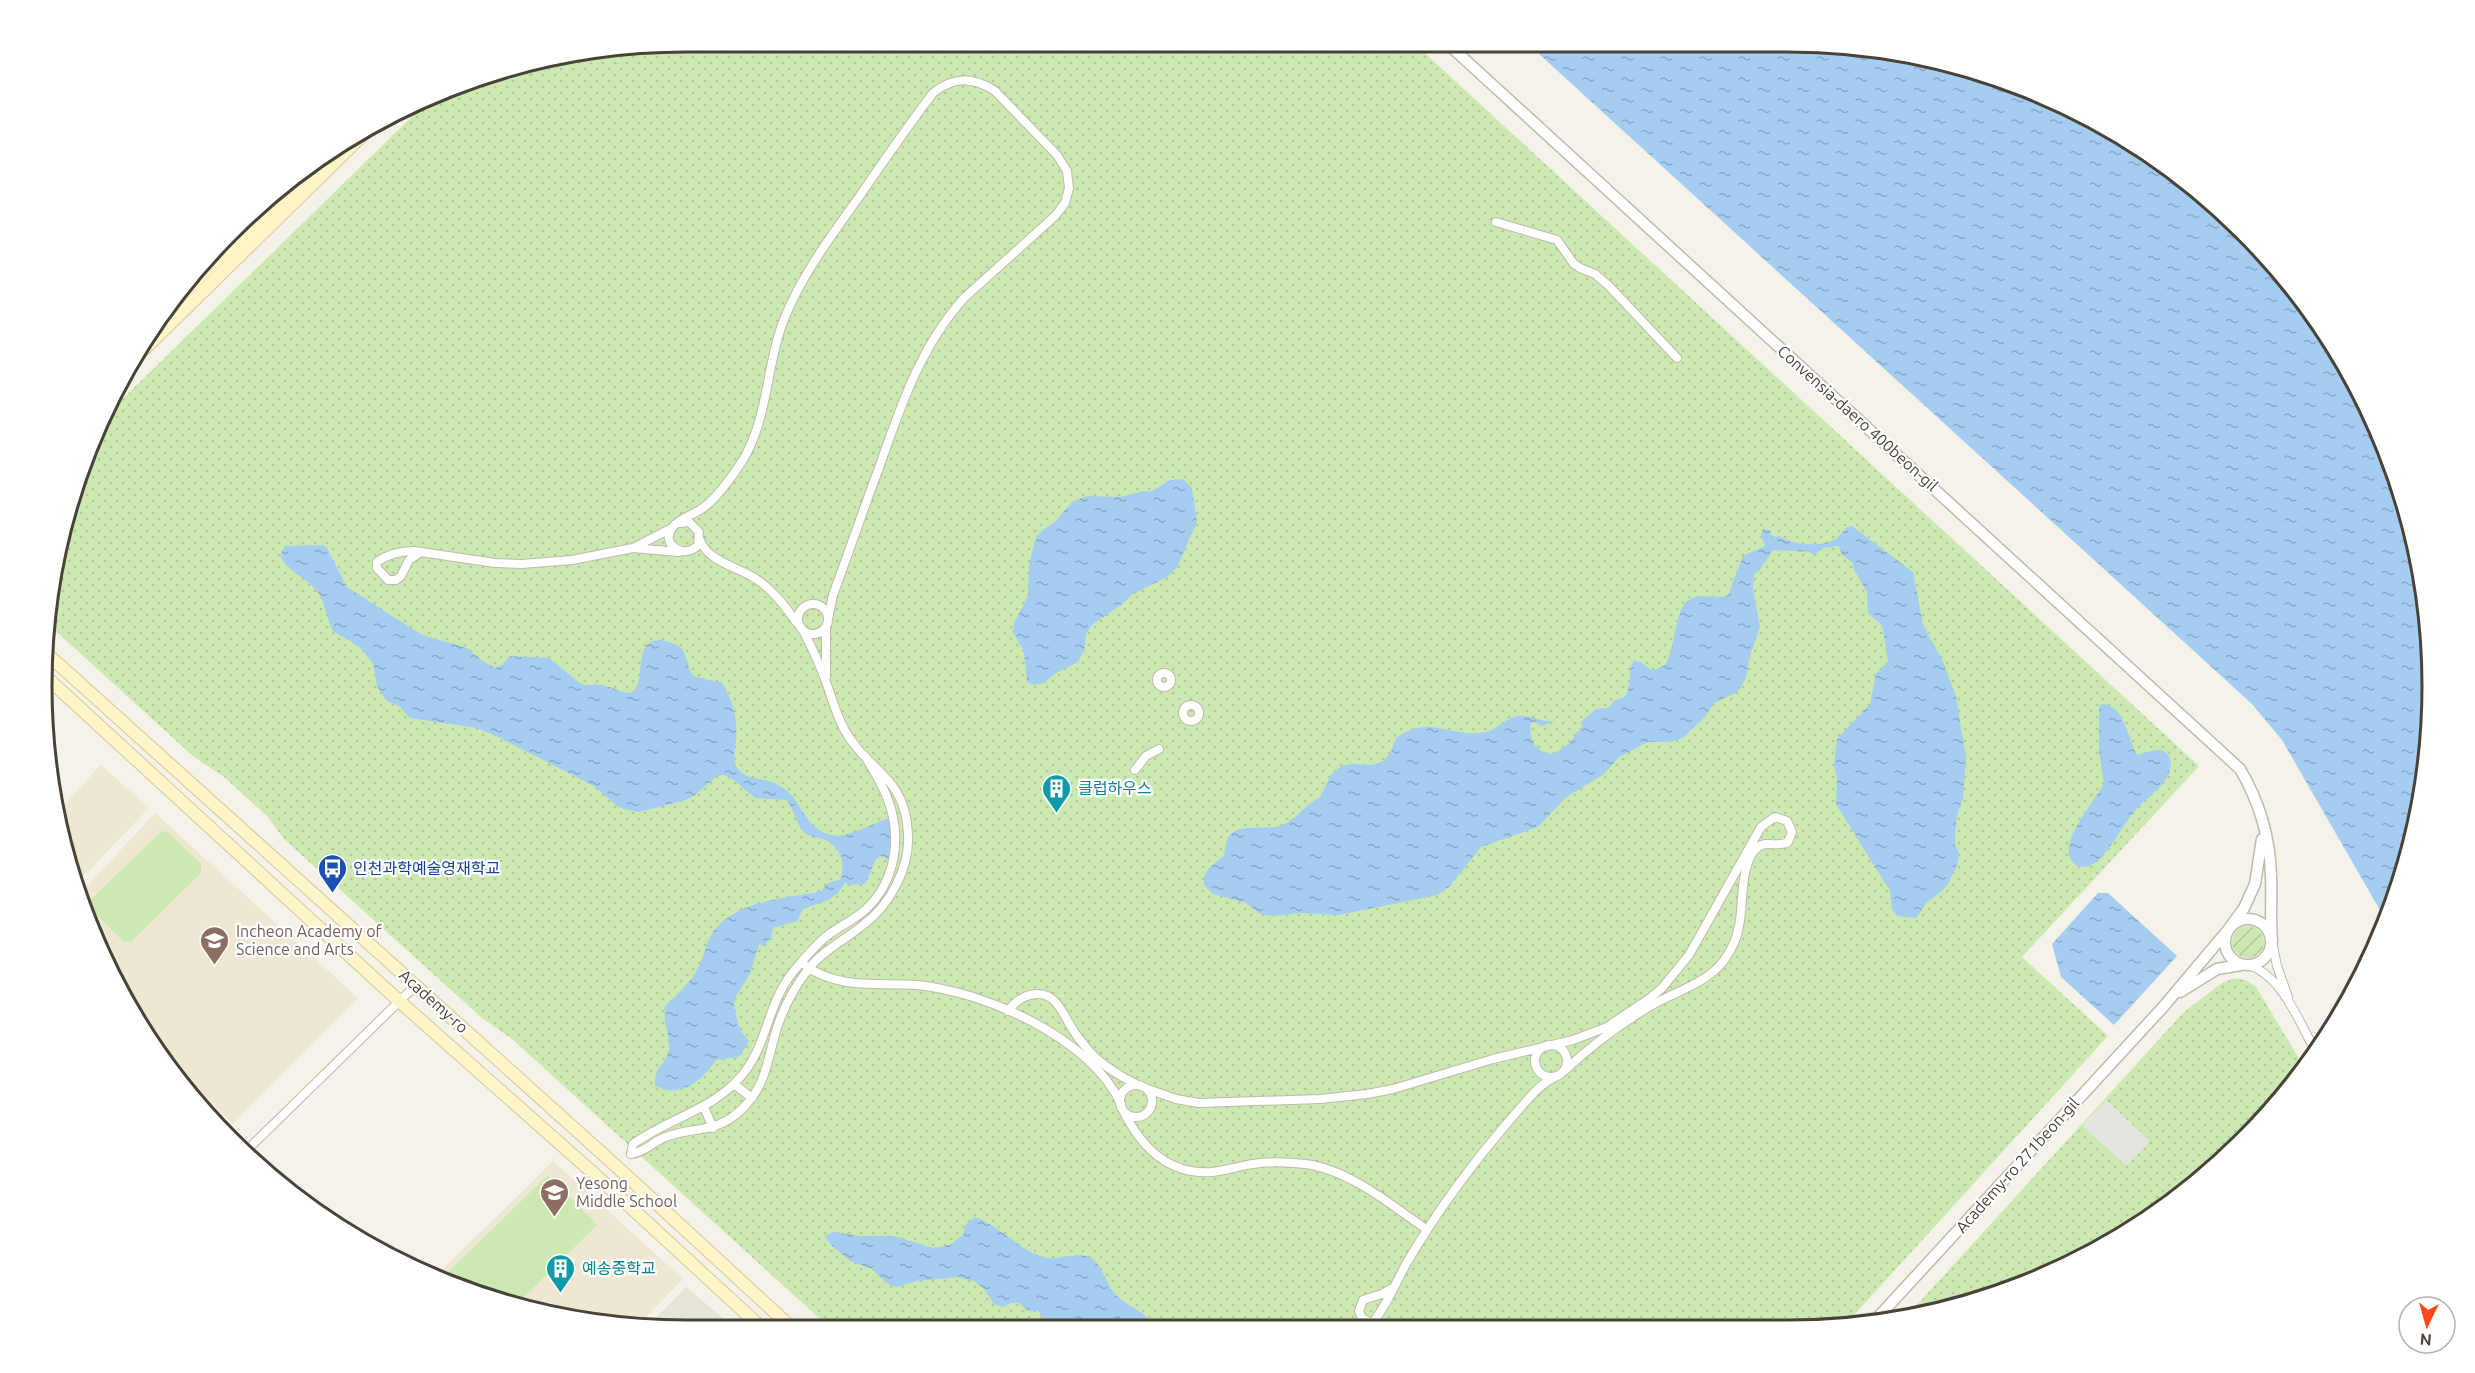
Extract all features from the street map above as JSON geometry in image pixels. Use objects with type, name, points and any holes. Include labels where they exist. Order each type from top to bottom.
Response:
[{"type":"main road","points":[[158,335],[346,151]]},
{"type":"main road","points":[[215,262],[275,205]]},
{"type":"main road","name":"Academy-ro","points":[[53,660],[416,985],[783,1320]]},
{"type":"main road","name":"Academy-ro","points":[[52,683],[399,1001],[601,1180],[753,1320]]},
{"type":"street","name":"Convensia-daero 400beon-gil","points":[[1457,52],[2240,769],[2257,799],[2271,866],[2272,941]]},
{"type":"street","points":[[633,548],[699,511],[734,473],[752,443],[764,408],[779,334],[795,295],[819,253],[933,93],[951,81],[975,81],[986,85],[995,91],[1063,163],[1069,179],[1068,195],[1055,216],[964,298],[929,345],[908,386],[833,595],[827,623],[819,634],[804,632]]},
{"type":"street","points":[[1496,222],[1557,240],[1574,264],[1595,274],[1608,285],[1677,358]]},
{"type":"street","points":[[699,511],[698,528],[703,548],[718,559],[757,579],[786,607],[804,632],[827,683],[844,729],[865,756],[894,785],[905,813],[908,836],[907,854],[891,895],[875,915],[833,945],[809,968],[786,1004],[772,1044],[763,1080],[752,1098],[732,1117],[713,1128],[674,1134],[661,1139],[641,1153],[631,1154],[633,1144],[648,1132],[704,1107],[734,1084],[754,1057],[776,998],[801,962],[825,937],[865,910],[875,900],[886,881],[895,852],[892,813],[881,785],[865,756]]},
{"type":"street","points":[[675,525],[689,522],[698,528]]},
{"type":"street","points":[[675,525],[669,539],[675,549],[683,552],[695,549],[700,540]]},
{"type":"street","points":[[421,552],[409,560],[401,576],[396,580],[388,579],[377,568],[376,562],[388,555],[408,551],[421,552],[495,563],[522,564],[572,560],[633,548],[683,552],[718,559]]},
{"type":"street","points":[[786,607],[802,608],[817,604],[833,595]]},
{"type":"street","points":[[817,604],[825,610],[827,623],[827,683]]},
{"type":"street","points":[[797,623],[802,608]]},
{"type":"street","points":[[1135,770],[1146,756],[1159,749]]},
{"type":"street","points":[[892,813],[905,813]]},
{"type":"street","points":[[1008,1011],[1015,1002],[1028,995],[1039,994],[1051,998],[1061,1007],[1081,1042],[1098,1060],[1115,1073],[1142,1087],[1186,1101],[1211,1103],[1343,1098],[1393,1089],[1584,1036],[1607,1027],[1638,1007],[1662,988],[1689,955],[1761,827],[1775,818],[1787,821],[1792,832],[1788,842],[1782,845],[1761,845],[1750,859],[1744,880],[1740,926],[1736,939],[1719,967],[1704,978],[1662,999],[1624,1023],[1583,1053],[1564,1071],[1542,1085],[1487,1146],[1426,1229],[1391,1289]]},
{"type":"street","points":[[2164,1005],[2244,908],[2255,884],[2263,828]]},
{"type":"street","points":[[895,852],[907,854]]},
{"type":"street","points":[[2294,1012],[2277,966],[2267,928],[2255,920],[2241,920],[2228,930],[2225,940],[2226,950],[2232,959],[2258,969],[2270,979],[2294,1012],[2312,1044]]},
{"type":"street","points":[[2164,1005],[2187,987],[2217,969],[2256,964],[2265,959],[2272,941]]},
{"type":"street","points":[[801,962],[833,981],[891,983],[945,990],[1008,1011],[1046,1031],[1088,1059],[1108,1081],[1138,1138],[1168,1163],[1199,1172],[1216,1172],[1254,1164],[1280,1162],[1321,1168],[1365,1187],[1426,1229]]},
{"type":"street","points":[[250,1147],[416,985]]},
{"type":"street","name":"Academy-ro 271beon-gil","points":[[1882,1313],[2164,1005]]},
{"type":"street","points":[[1535,1060],[1539,1051],[1548,1046],[1558,1047],[1566,1055],[1564,1071]]},
{"type":"street","points":[[1521,1053],[1531,1054],[1535,1060],[1542,1085]]},
{"type":"street","points":[[1540,1073],[1555,1077]]},
{"type":"street","points":[[734,1084],[752,1098]]},
{"type":"street","points":[[1122,1106],[1126,1090],[1142,1087]]},
{"type":"street","points":[[1142,1087],[1151,1096],[1151,1107]]},
{"type":"street","points":[[1138,1138],[1137,1124],[1157,1101],[1169,1097]]},
{"type":"street","points":[[1122,1106],[1134,1117],[1144,1115]]},
{"type":"street","points":[[704,1107],[713,1128]]},
{"type":"shaded area","points":[[101,765],[149,808],[82,878],[64,804]]},
{"type":"shaded area","name":"Incheon Academy of Science and Arts","points":[[155,813],[358,998],[233,1124],[195,1086],[159,1039],[137,1004],[101,929],[85,888]]},
{"type":"shaded area","points":[[2106,1100],[2150,1141],[2126,1166],[2082,1125]]},
{"type":"shaded area","name":"Yesong Middle School","points":[[553,1161],[683,1279],[644,1319],[604,1315],[522,1299],[441,1271]]},
{"type":"shaded area","points":[[686,1287],[725,1320],[686,1320],[655,1319]]},
{"type":"green space","points":[[686,52],[1424,52],[2199,766],[2022,957],[2108,1036],[1852,1317],[1788,1320],[821,1320],[512,1039],[482,1018],[284,839],[268,817],[224,777],[194,757],[55,631],[65,563],[74,522],[101,444],[121,401],[414,114],[483,86],[522,74],[604,58]]},
{"type":"green space","points":[[162,831],[168,832],[201,864],[201,873],[131,942],[124,942],[95,914],[90,900]]},
{"type":"green space","points":[[2248,926],[2259,931],[2264,942],[2259,953],[2248,958],[2237,953],[2232,942],[2237,931]]},
{"type":"green space","points":[[2235,978],[2246,980],[2256,987],[2300,1060],[2265,1105],[2237,1135],[2174,1189],[2141,1214],[2106,1236],[2031,1272],[1992,1287],[1915,1307],[2184,1012],[2222,983]]},
{"type":"green space","points":[[548,1175],[597,1225],[522,1299],[447,1273]]},
{"type":"water","points":[[1537,52],[1830,54],[1871,58],[1953,74],[2031,101],[2106,137],[2141,159],[2207,210],[2265,268],[2316,334],[2357,406],[2389,483],[2401,522],[2417,604],[2421,645],[2421,728],[2410,810],[2401,851],[2381,911],[2282,740],[2252,704]]},
{"type":"water","points":[[1183,479],[1192,488],[1197,522],[1177,567],[1167,577],[1131,595],[1125,602],[1093,624],[1086,634],[1085,647],[1078,662],[1056,673],[1044,683],[1034,685],[1027,682],[1024,652],[1013,632],[1014,623],[1028,596],[1029,565],[1036,537],[1055,522],[1072,502],[1087,496],[1120,497],[1144,491],[1150,492],[1170,480]]},
{"type":"water","points":[[1852,526],[1913,572],[1923,625],[1943,662],[1956,696],[1966,758],[1963,798],[1957,816],[1955,835],[1955,845],[1959,854],[1957,865],[1948,884],[1927,902],[1916,918],[1897,916],[1892,909],[1890,891],[1836,804],[1837,777],[1834,766],[1837,739],[1870,704],[1876,674],[1888,661],[1883,630],[1880,623],[1868,613],[1867,592],[1853,568],[1853,563],[1842,555],[1839,546],[1822,548],[1814,556],[1810,552],[1773,550],[1759,571],[1754,574],[1753,588],[1760,627],[1750,655],[1746,678],[1737,692],[1714,703],[1704,718],[1683,738],[1670,742],[1648,742],[1619,757],[1604,774],[1565,798],[1538,827],[1481,847],[1449,887],[1437,895],[1339,915],[1300,913],[1272,916],[1260,914],[1246,903],[1213,894],[1204,885],[1207,871],[1224,856],[1226,842],[1235,831],[1276,827],[1288,822],[1320,797],[1337,769],[1350,764],[1379,763],[1386,759],[1396,738],[1408,731],[1430,727],[1473,733],[1486,732],[1514,717],[1524,716],[1555,721],[1542,726],[1534,722],[1531,723],[1530,729],[1537,747],[1545,753],[1551,754],[1559,751],[1582,729],[1581,722],[1596,709],[1608,708],[1615,700],[1627,694],[1630,668],[1634,660],[1641,662],[1652,671],[1665,665],[1672,648],[1681,609],[1686,602],[1701,596],[1728,595],[1743,556],[1765,546],[1761,536],[1763,529],[1770,530],[1773,538],[1779,536],[1791,542],[1815,544],[1831,541],[1847,527]]},
{"type":"water","points":[[322,545],[327,548],[347,587],[422,635],[467,648],[495,668],[502,665],[510,656],[549,658],[581,684],[596,684],[631,693],[639,680],[646,647],[652,642],[661,640],[677,645],[684,652],[693,676],[722,683],[726,690],[735,718],[734,760],[740,772],[781,787],[790,794],[815,827],[824,832],[841,836],[889,818],[893,845],[890,860],[880,856],[876,859],[865,884],[849,885],[845,882],[833,897],[803,909],[797,921],[773,928],[771,938],[763,946],[759,944],[750,974],[736,996],[734,1006],[740,1030],[749,1041],[739,1057],[716,1060],[698,1080],[682,1089],[673,1091],[655,1085],[656,1074],[669,1049],[665,1006],[692,978],[710,937],[731,915],[775,899],[822,891],[825,886],[840,880],[842,864],[836,848],[828,841],[805,833],[786,800],[755,798],[734,780],[724,775],[717,776],[686,800],[639,812],[617,806],[594,786],[477,728],[410,718],[400,707],[386,700],[377,686],[373,664],[358,646],[333,631],[317,591],[287,566],[280,555],[285,546]]},
{"type":"water","points":[[2101,704],[2109,706],[2120,716],[2137,755],[2155,750],[2163,751],[2170,758],[2171,767],[2165,781],[2133,813],[2102,856],[2092,864],[2081,867],[2076,865],[2070,857],[2069,847],[2078,823],[2104,783],[2099,751],[2099,707]]},
{"type":"water","points":[[2098,893],[2108,893],[2177,956],[2114,1025],[2061,977],[2052,944]]},
{"type":"water","points":[[2279,1087],[2265,1105],[2224,1147]]},
{"type":"water","points":[[975,1217],[1042,1257],[1079,1255],[1091,1258],[1098,1265],[1114,1293],[1149,1320],[1044,1320],[1038,1311],[1028,1311],[1019,1303],[1011,1303],[1002,1307],[994,1304],[984,1289],[974,1281],[958,1277],[918,1281],[896,1287],[888,1284],[872,1269],[850,1261],[830,1244],[825,1236],[833,1232],[860,1236],[894,1236],[933,1248],[950,1245],[963,1235],[966,1224]]},
{"type":"place","name":"클럽하우스","points":[[1057,814]]},
{"type":"place","name":"인천과학예술영재학교","points":[[332,894]]},
{"type":"place","name":"Incheon Academy of Science and Arts","points":[[215,966]]},
{"type":"place","name":"Yesong Middle School","points":[[555,1218]]},
{"type":"place","name":"예송중학교","points":[[561,1294]]}]
